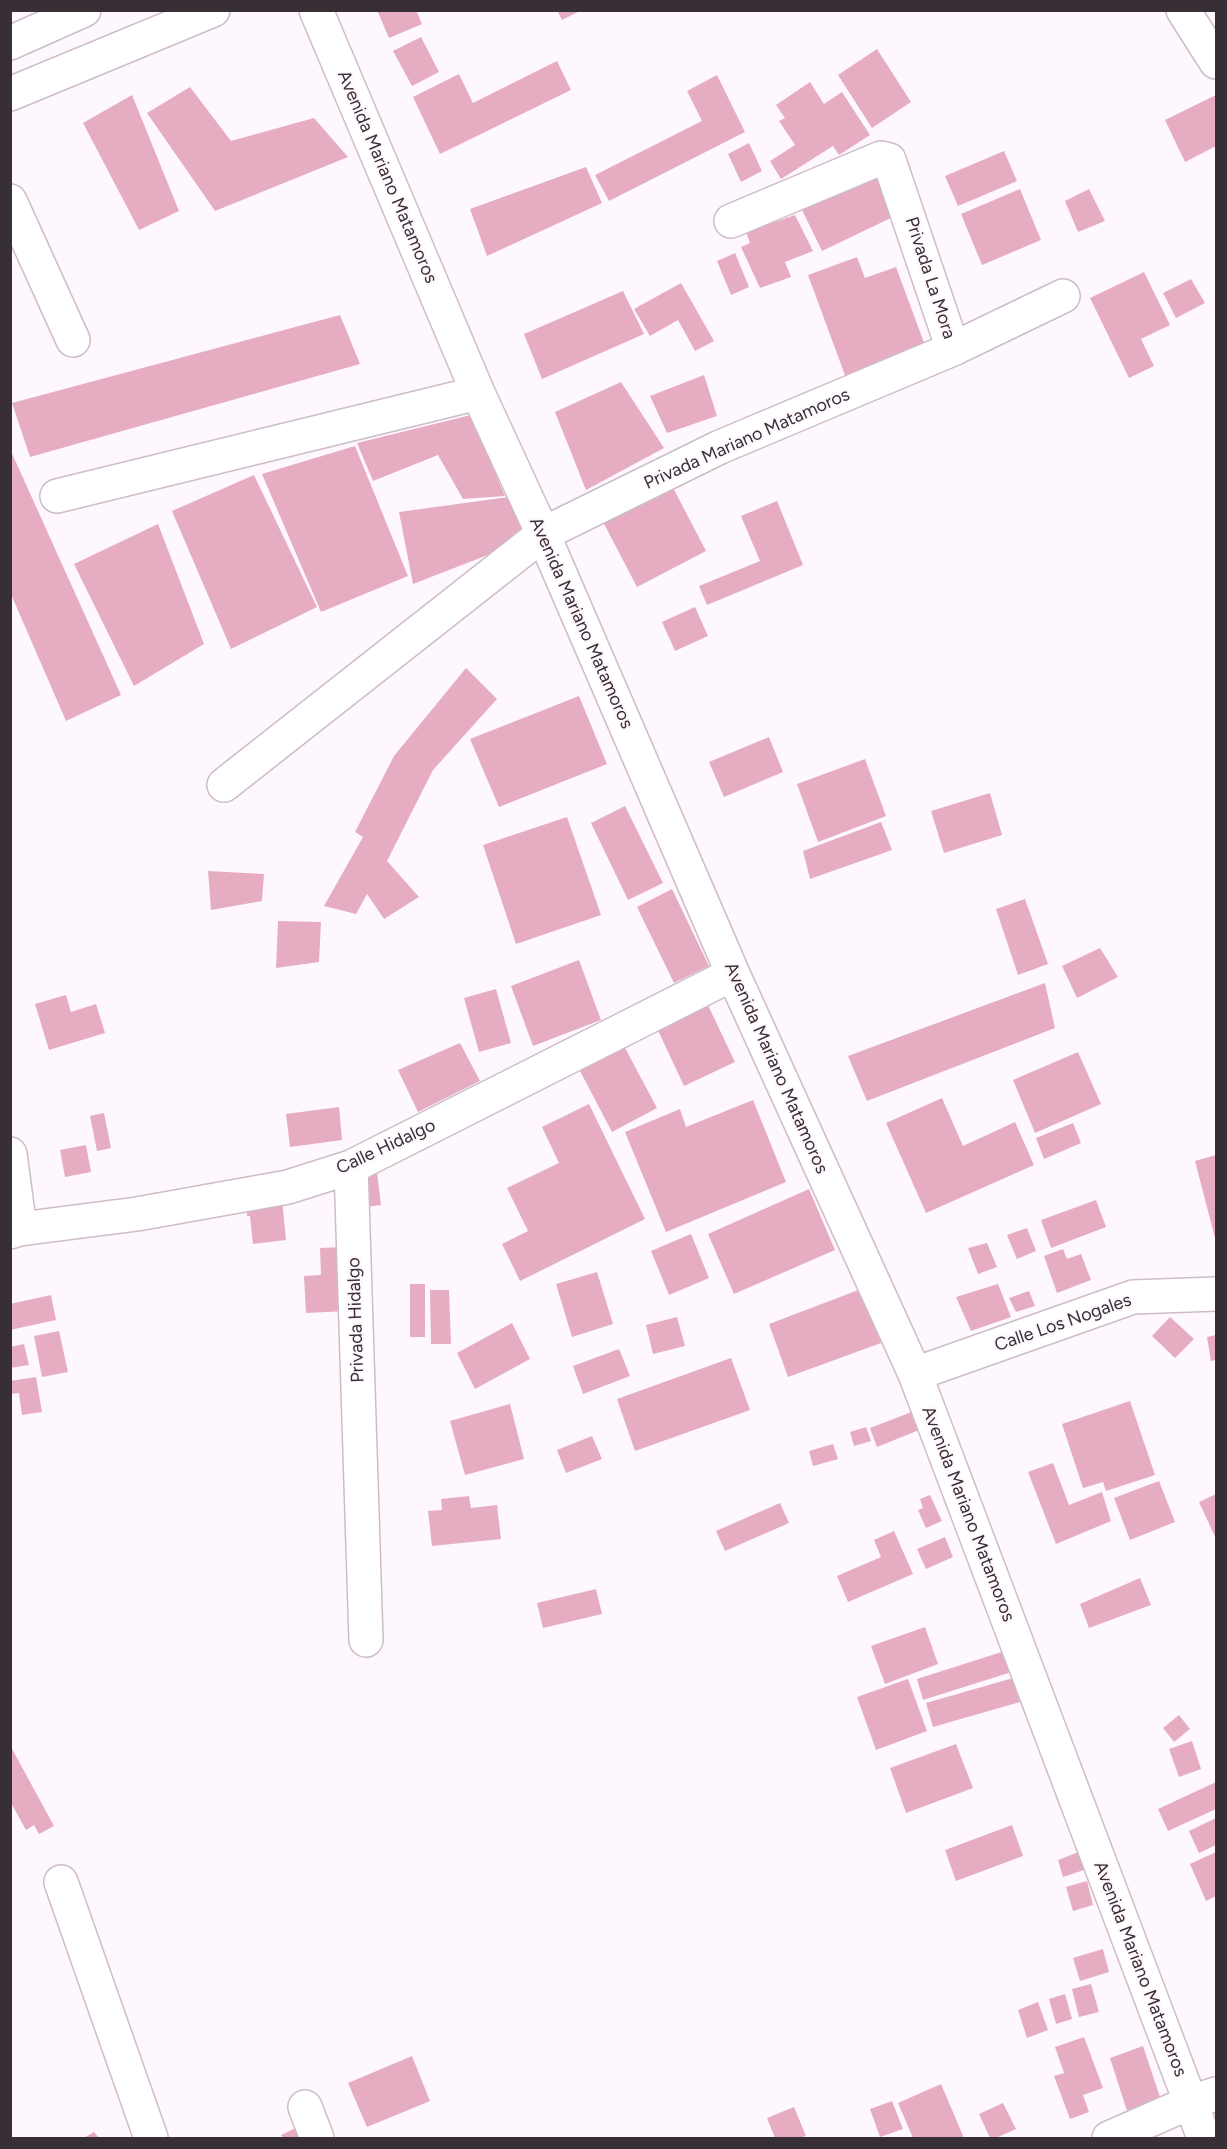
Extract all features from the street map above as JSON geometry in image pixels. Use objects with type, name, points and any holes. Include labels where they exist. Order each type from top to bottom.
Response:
[{"type":"street","points":[[10,43],[84,10]]},
{"type":"street","points":[[10,94],[213,10]]},
{"type":"street","name":"Avenida Mariano Matamoros","points":[[316,10],[478,393],[543,534],[734,974],[915,1374],[1204,2098],[1204,2139]]},
{"type":"street","points":[[1183,10],[1216,62]]},
{"type":"street","name":"Privada La Mora","points":[[731,221],[881,158],[889,160],[953,349],[1063,296]]},
{"type":"street","points":[[10,201],[72,340]]},
{"type":"street","name":"Privada Mariano Matamoros","points":[[224,785],[543,534],[720,447],[953,349]]},
{"type":"street","points":[[57,496],[478,393]]},
{"type":"street","name":"Calle Hidalgo","points":[[15,1231],[137,1214],[288,1187],[351,1167],[734,974]]},
{"type":"street","points":[[10,1154],[15,1231]]},
{"type":"street","name":"Privada Hidalgo","points":[[351,1167],[366,1640]]},
{"type":"street","name":"Calle Los Nogales","points":[[915,1374],[1133,1297],[1216,1294]]},
{"type":"street","points":[[61,1882],[151,2139]]},
{"type":"street","points":[[1109,2139],[1204,2098]]},
{"type":"street","points":[[305,2107],[317,2139]]},
{"type":"building","points":[[377,10],[416,10],[422,24],[389,38]]},
{"type":"building","points":[[557,10],[582,10],[562,20]]},
{"type":"building","points":[[421,37],[439,72],[412,86],[393,51]]},
{"type":"building","points":[[877,49],[911,102],[872,128],[838,75]]},
{"type":"building","points":[[557,61],[571,90],[440,154],[413,97],[459,74],[473,103]]},
{"type":"building","points":[[717,75],[745,132],[609,201],[595,175],[702,121],[687,91]]},
{"type":"building","points":[[810,82],[824,104],[842,92],[870,135],[839,155],[833,146],[781,179],[770,161],[795,145],[779,121],[785,118],[776,105]]},
{"type":"building","points":[[190,87],[231,141],[314,118],[348,157],[215,211],[147,113]]},
{"type":"building","points":[[132,95],[179,211],[139,230],[83,123]]},
{"type":"building","points":[[1216,95],[1216,146],[1185,162],[1165,120]]},
{"type":"building","points":[[749,143],[762,171],[741,182],[728,154]]},
{"type":"building","points":[[1004,151],[1017,181],[958,206],[945,176]]},
{"type":"building","points":[[586,167],[602,203],[487,256],[470,209]]},
{"type":"building","points":[[877,174],[897,215],[822,251],[802,210]]},
{"type":"building","points":[[1020,189],[1041,240],[982,265],[961,214]]},
{"type":"building","points":[[1089,189],[1105,221],[1078,232],[1065,201]]},
{"type":"building","points":[[795,215],[813,251],[785,262],[791,277],[760,288],[741,247],[750,243],[746,232]]},
{"type":"building","points":[[735,253],[749,287],[731,295],[717,261]]},
{"type":"building","points":[[857,257],[865,278],[896,267],[926,348],[846,378],[808,275]]},
{"type":"building","points":[[1144,272],[1170,325],[1141,339],[1154,366],[1129,378],[1090,298]]},
{"type":"building","points":[[1191,279],[1205,303],[1176,318],[1163,293]]},
{"type":"building","points":[[681,283],[714,341],[695,351],[678,320],[650,336],[634,309]]},
{"type":"building","points":[[623,291],[644,334],[542,379],[524,334]]},
{"type":"building","points":[[340,315],[360,364],[30,457],[12,403]]},
{"type":"building","points":[[704,375],[717,416],[667,433],[650,396]]},
{"type":"building","points":[[621,382],[664,448],[586,490],[555,412]]},
{"type":"building","points":[[471,415],[505,496],[463,499],[438,455],[373,481],[357,443]]},
{"type":"building","points":[[355,446],[408,576],[321,612],[262,474]]},
{"type":"building","points":[[10,449],[121,695],[66,721],[10,592]]},
{"type":"building","points":[[254,475],[317,607],[231,649],[172,511]]},
{"type":"building","points":[[670,482],[706,551],[637,587],[601,518]]},
{"type":"building","points":[[516,496],[534,537],[413,584],[399,512]]},
{"type":"building","points":[[777,501],[803,565],[707,605],[699,586],[760,561],[741,516]]},
{"type":"building","points":[[158,524],[204,644],[134,686],[74,564]]},
{"type":"building","points":[[695,607],[708,636],[675,651],[662,622]]},
{"type":"building","points":[[466,668],[497,699],[433,770],[387,861],[419,897],[384,919],[367,894],[356,914],[324,906],[363,837],[355,832],[394,756]]},
{"type":"building","points":[[579,696],[607,764],[499,807],[470,739]]},
{"type":"building","points":[[769,737],[783,772],[724,797],[709,762]]},
{"type":"building","points":[[865,759],[886,816],[818,842],[797,784]]},
{"type":"building","points":[[990,793],[1002,835],[944,853],[931,811]]},
{"type":"building","points":[[625,806],[663,883],[628,900],[591,823]]},
{"type":"building","points":[[567,817],[601,915],[516,944],[483,845]]},
{"type":"building","points":[[881,822],[892,850],[810,879],[803,851]]},
{"type":"building","points":[[208,871],[264,874],[262,901],[211,910]]},
{"type":"building","points":[[672,889],[709,966],[674,983],[637,907]]},
{"type":"building","points":[[1025,899],[1048,964],[1018,975],[996,909]]},
{"type":"building","points":[[278,921],[321,922],[319,962],[276,968]]},
{"type":"building","points":[[1100,948],[1118,977],[1077,998],[1062,966]]},
{"type":"building","points":[[579,960],[601,1020],[533,1046],[511,986]]},
{"type":"building","points":[[1045,983],[1055,1028],[867,1101],[848,1056]]},
{"type":"building","points":[[496,989],[511,1043],[479,1052],[464,998]]},
{"type":"building","points":[[66,995],[71,1012],[96,1004],[105,1033],[49,1050],[35,1004]]},
{"type":"building","points":[[706,1001],[735,1062],[684,1086],[655,1024]]},
{"type":"building","points":[[460,1043],[480,1081],[418,1112],[398,1070]]},
{"type":"building","points":[[624,1046],[657,1108],[612,1132],[579,1069]]},
{"type":"building","points":[[1078,1052],[1101,1104],[1035,1133],[1013,1080]]},
{"type":"building","points":[[942,1098],[963,1146],[1015,1122],[1034,1165],[926,1213],[886,1123]]},
{"type":"building","points":[[753,1100],[786,1182],[666,1232],[625,1132],[680,1109],[686,1127]]},
{"type":"building","points":[[589,1104],[645,1219],[520,1281],[502,1244],[528,1231],[507,1188],[559,1163],[542,1127]]},
{"type":"building","points":[[339,1107],[342,1140],[290,1147],[286,1114]]},
{"type":"building","points":[[104,1113],[111,1148],[97,1151],[90,1116]]},
{"type":"building","points":[[1073,1123],[1081,1143],[1044,1159],[1036,1138]]},
{"type":"building","points":[[86,1145],[91,1172],[65,1177],[60,1150]]},
{"type":"building","points":[[1216,1155],[1216,1242],[1195,1161]]},
{"type":"building","points":[[377,1173],[381,1205],[358,1208],[353,1176]]},
{"type":"building","points":[[809,1189],[835,1250],[734,1294],[708,1234]]},
{"type":"building","points":[[282,1199],[286,1240],[253,1244],[246,1203]]},
{"type":"building","points":[[1096,1200],[1106,1227],[1051,1248],[1041,1220]]},
{"type":"building","points":[[1027,1228],[1036,1251],[1017,1259],[1007,1235]]},
{"type":"building","points":[[691,1234],[709,1278],[669,1295],[651,1251]]},
{"type":"building","points":[[987,1243],[997,1267],[978,1274],[968,1248]]},
{"type":"building","points":[[344,1247],[347,1311],[306,1313],[304,1276],[321,1275],[320,1248]]},
{"type":"building","points":[[1063,1249],[1067,1259],[1081,1254],[1091,1280],[1057,1293],[1044,1256]]},
{"type":"building","points":[[597,1272],[613,1324],[572,1337],[556,1284]]},
{"type":"building","points":[[410,1284],[425,1284],[425,1337],[410,1337]]},
{"type":"building","points":[[998,1284],[1011,1317],[971,1331],[956,1297]]},
{"type":"building","points":[[861,1289],[881,1343],[788,1377],[769,1324]]},
{"type":"building","points":[[430,1290],[449,1290],[451,1344],[431,1344]]},
{"type":"building","points":[[1029,1291],[1035,1306],[1016,1312],[1009,1298]]},
{"type":"building","points":[[51,1295],[56,1320],[10,1330],[10,1304]]},
{"type":"building","points":[[677,1317],[685,1346],[653,1354],[646,1325]]},
{"type":"building","points":[[1170,1317],[1194,1339],[1175,1358],[1152,1336]]},
{"type":"building","points":[[512,1323],[530,1359],[475,1389],[457,1353]]},
{"type":"building","points":[[59,1331],[68,1372],[42,1377],[34,1336]]},
{"type":"building","points":[[1216,1335],[1216,1360],[1211,1361],[1207,1337]]},
{"type":"building","points":[[24,1344],[29,1365],[10,1368],[10,1347]]},
{"type":"building","points":[[619,1349],[630,1376],[583,1394],[573,1366]]},
{"type":"building","points":[[731,1358],[750,1410],[635,1451],[617,1399]]},
{"type":"building","points":[[36,1377],[42,1412],[22,1415],[19,1393],[10,1394],[10,1381]]},
{"type":"building","points":[[1130,1401],[1155,1475],[1106,1491],[1103,1482],[1083,1488],[1062,1424]]},
{"type":"building","points":[[510,1404],[524,1459],[465,1475],[450,1421]]},
{"type":"building","points":[[922,1408],[929,1426],[877,1447],[870,1428]]},
{"type":"building","points":[[866,1427],[871,1441],[854,1446],[850,1432]]},
{"type":"building","points":[[592,1436],[602,1459],[566,1473],[557,1450]]},
{"type":"building","points":[[833,1444],[838,1459],[813,1466],[809,1451]]},
{"type":"building","points":[[1053,1463],[1069,1505],[1102,1492],[1111,1521],[1056,1544],[1028,1472]]},
{"type":"building","points":[[1159,1481],[1175,1522],[1130,1540],[1114,1498]]},
{"type":"building","points":[[1216,1494],[1216,1539],[1199,1502]]},
{"type":"building","points":[[930,1495],[942,1521],[926,1528],[918,1510],[923,1508],[920,1499]]},
{"type":"building","points":[[469,1496],[471,1508],[497,1505],[501,1539],[432,1546],[428,1511],[442,1510],[441,1499]]},
{"type":"building","points":[[780,1503],[789,1523],[725,1551],[716,1531]]},
{"type":"building","points":[[894,1531],[913,1574],[848,1602],[837,1576],[881,1557],[874,1540]]},
{"type":"building","points":[[945,1537],[953,1557],[926,1569],[917,1549]]},
{"type":"building","points":[[1140,1578],[1151,1605],[1089,1628],[1080,1604]]},
{"type":"building","points":[[596,1589],[602,1614],[543,1628],[537,1603]]},
{"type":"building","points":[[925,1627],[938,1664],[885,1684],[871,1646]]},
{"type":"building","points":[[1014,1648],[1021,1669],[923,1700],[917,1679]]},
{"type":"building","points":[[1020,1676],[1027,1700],[933,1727],[926,1703]]},
{"type":"building","points":[[908,1679],[927,1731],[876,1750],[857,1697]]},
{"type":"building","points":[[1179,1715],[1190,1729],[1174,1742],[1163,1728]]},
{"type":"building","points":[[1192,1741],[1201,1769],[1179,1777],[1169,1749]]},
{"type":"building","points":[[956,1744],[973,1788],[906,1813],[890,1768]]},
{"type":"building","points":[[10,1745],[54,1826],[39,1834],[34,1825],[26,1830],[10,1801]]},
{"type":"building","points":[[1216,1782],[1216,1809],[1168,1831],[1158,1809]]},
{"type":"building","points":[[1216,1818],[1216,1845],[1199,1853],[1189,1831]]},
{"type":"building","points":[[1012,1825],[1023,1856],[956,1881],[945,1850]]},
{"type":"building","points":[[1081,1851],[1087,1869],[1063,1877],[1058,1860]]},
{"type":"building","points":[[1216,1852],[1216,1896],[1206,1901],[1190,1864]]},
{"type":"building","points":[[1087,1881],[1093,1905],[1073,1911],[1066,1887]]},
{"type":"building","points":[[1103,1949],[1109,1972],[1080,1981],[1073,1958]]},
{"type":"building","points":[[1091,1984],[1099,2012],[1079,2017],[1072,1989]]},
{"type":"building","points":[[1065,1994],[1072,2019],[1056,2024],[1049,1999]]},
{"type":"building","points":[[1038,2002],[1048,2030],[1027,2038],[1018,2010]]},
{"type":"building","points":[[1084,2037],[1103,2088],[1083,2095],[1089,2112],[1070,2119],[1054,2076],[1064,2073],[1055,2047]]},
{"type":"building","points":[[1143,2046],[1161,2100],[1127,2111],[1110,2058]]},
{"type":"building","points":[[412,2056],[430,2101],[367,2127],[348,2083]]},
{"type":"building","points":[[941,2084],[964,2138],[913,2138],[898,2103]]},
{"type":"building","points":[[892,2101],[903,2129],[880,2137],[870,2109]]},
{"type":"building","points":[[1003,2103],[1016,2129],[996,2138],[990,2138],[979,2114]]},
{"type":"building","points":[[794,2107],[806,2136],[775,2138],[767,2118]]},
{"type":"building","points":[[300,2126],[305,2138],[283,2138],[281,2135]]},
{"type":"building","points":[[94,2132],[99,2138],[84,2138]]}]
